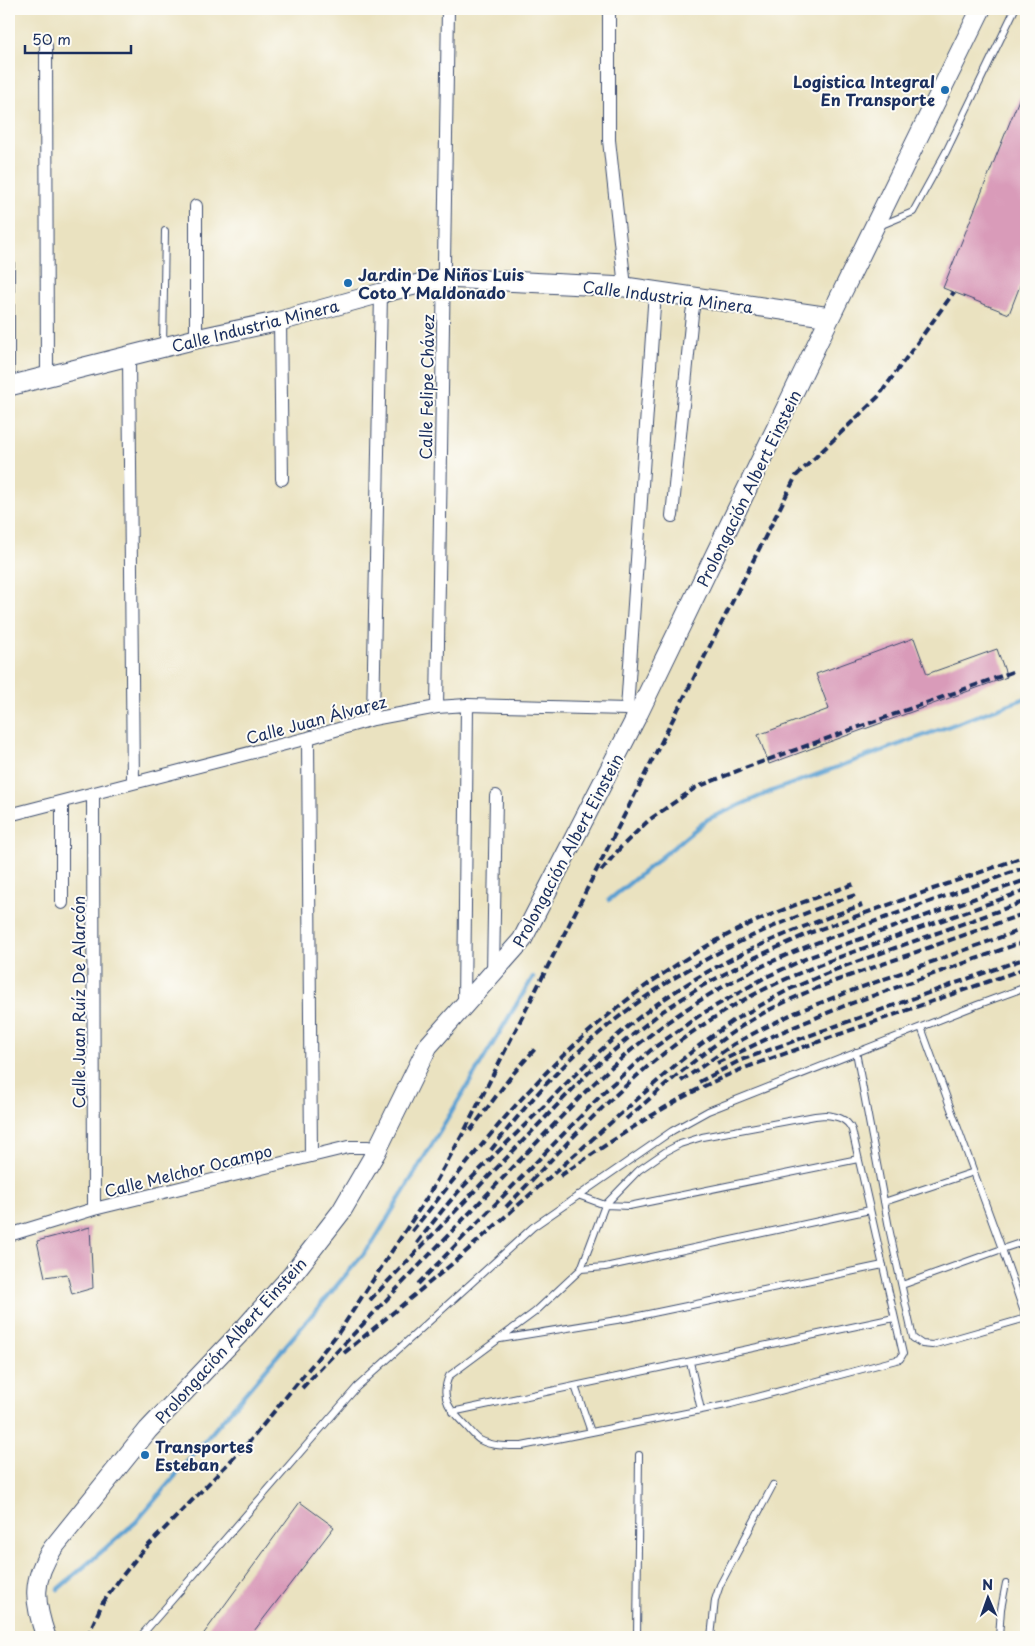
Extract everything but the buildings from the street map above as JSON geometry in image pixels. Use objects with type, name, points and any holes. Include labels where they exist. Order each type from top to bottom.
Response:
[{"type":"main road","name":"Prolongación Albert Einstein","points":[[46,1637],[39,1615],[36,1588],[37,1578],[46,1557],[148,1430],[242,1331],[292,1274],[341,1212],[376,1152],[428,1046],[522,940],[981,9]]},
{"type":"main road","name":"Calle Industria Minera","points":[[10,386],[196,339],[280,321],[444,278],[624,287],[830,317]]},
{"type":"street","name":"Calle Felipe Chávez","points":[[436,707],[448,9]]},
{"type":"street","points":[[609,9],[609,140],[624,287]]},
{"type":"street","points":[[46,46],[47,376]]},
{"type":"street","points":[[196,206],[196,339]]},
{"type":"street","points":[[633,712],[655,291]]},
{"type":"street","points":[[373,719],[381,293]]},
{"type":"street","points":[[672,516],[695,297]]},
{"type":"street","points":[[280,321],[282,479]]},
{"type":"street","points":[[129,357],[133,783]]},
{"type":"street","points":[[464,1006],[467,705]]},
{"type":"street","name":"Calle Juan Álvarez","points":[[9,815],[93,795],[373,719],[436,707],[467,705],[633,712]]},
{"type":"street","points":[[308,738],[311,1156]]},
{"type":"street","name":"Calle Juan Ruíz De Alarcón","points":[[93,795],[94,1210]]},
{"type":"street","points":[[493,973],[496,796]]},
{"type":"street","points":[[62,802],[62,903]]},
{"type":"street","name":"Calle Melchor Ocampo","points":[[9,1235],[94,1210],[311,1156],[356,1146],[368,1147],[376,1152]]},
{"type":"lane","points":[[873,229],[913,212],[946,152],[1015,9]]},
{"type":"lane","points":[[163,347],[165,231]]},
{"type":"lane","points":[[10,386],[11,239]]},
{"type":"lane","points":[[140,1637],[357,1387],[533,1227],[672,1131],[708,1111],[856,1052],[1026,988]]},
{"type":"lane","points":[[856,1052],[884,1202],[914,1338],[922,1344],[932,1345],[1026,1318],[921,1027]]},
{"type":"lane","points":[[815,1116],[834,1116],[848,1122],[852,1130],[903,1354],[902,1357],[898,1361],[731,1404],[522,1446],[492,1444],[479,1440],[452,1412],[447,1402],[445,1394],[446,1382],[449,1376],[535,1312],[581,1269],[605,1205],[640,1170],[680,1144],[702,1137],[815,1116]]},
{"type":"lane","points":[[578,1195],[605,1205],[636,1205],[858,1159]]},
{"type":"lane","points":[[884,1202],[974,1172]]},
{"type":"lane","points":[[581,1269],[605,1267],[870,1210]]},
{"type":"lane","points":[[902,1285],[1026,1241]]},
{"type":"lane","points":[[499,1339],[629,1318],[883,1265]]},
{"type":"lane","points":[[452,1412],[894,1318]]},
{"type":"lane","points":[[690,1362],[701,1410]]},
{"type":"lane","points":[[575,1386],[590,1432]]},
{"type":"lane","points":[[637,1637],[639,1455]]},
{"type":"lane","points":[[711,1637],[715,1600],[720,1585],[773,1485]]},
{"type":"lane","points":[[999,1637],[1001,1609],[1006,1583]]},
{"type":"waterway","points":[[609,900],[708,819],[772,791],[1026,698]]},
{"type":"waterway","points":[[58,1589],[136,1522],[372,1244],[533,977]]},
{"type":"railway","points":[[87,1637],[102,1604],[139,1555],[250,1441],[339,1332],[428,1196],[466,1128],[796,476],[878,397],[954,292]]},
{"type":"railway","points":[[601,871],[621,847],[649,820],[695,788],[742,769],[1015,671]]},
{"type":"railway","points":[[370,1300],[590,1071],[663,1011],[702,986],[756,957],[812,932],[1026,856]]},
{"type":"railway","points":[[302,1388],[586,1091],[623,1057],[662,1026],[703,998],[781,957],[1026,867]]},
{"type":"railway","points":[[418,1284],[607,1089],[651,1050],[700,1015],[766,977],[807,958],[1026,880]]},
{"type":"railway","points":[[412,1231],[522,1098],[583,1037],[631,997],[681,962],[735,931],[779,911],[854,884]]},
{"type":"railway","points":[[506,1207],[625,1086],[678,1043],[727,1009],[771,986],[817,966],[1026,890]]},
{"type":"railway","points":[[491,1150],[550,1080],[619,1017],[654,991],[692,967],[730,947],[813,910],[858,894]]},
{"type":"railway","points":[[344,1353],[452,1264],[679,1062],[734,1020],[790,989],[842,967],[1026,901]]},
{"type":"railway","points":[[417,1243],[454,1196],[586,1064],[652,1007],[715,967],[739,955],[787,933],[862,905]]},
{"type":"railway","points":[[626,1119],[684,1069],[756,1017],[800,995],[835,981],[1026,913]]},
{"type":"railway","points":[[681,1081],[734,1044],[794,1013],[1026,928]]},
{"type":"railway","points":[[717,1063],[777,1034],[844,1006],[1026,941]]},
{"type":"railway","points":[[699,1082],[741,1060],[1026,958]]},
{"type":"railway","points":[[560,1176],[652,1115],[700,1088],[750,1066],[1026,968]]},
{"type":"railway","points":[[470,1131],[512,1075],[535,1049]]},
{"type":"place","name":"Logistica Integral En Transporte","points":[[945,90]]},
{"type":"place","name":"Jardin De Niños Luis Coto Y Maldonado","points":[[348,283]]},
{"type":"place","name":"Transportes Esteban","points":[[145,1455]]}]
